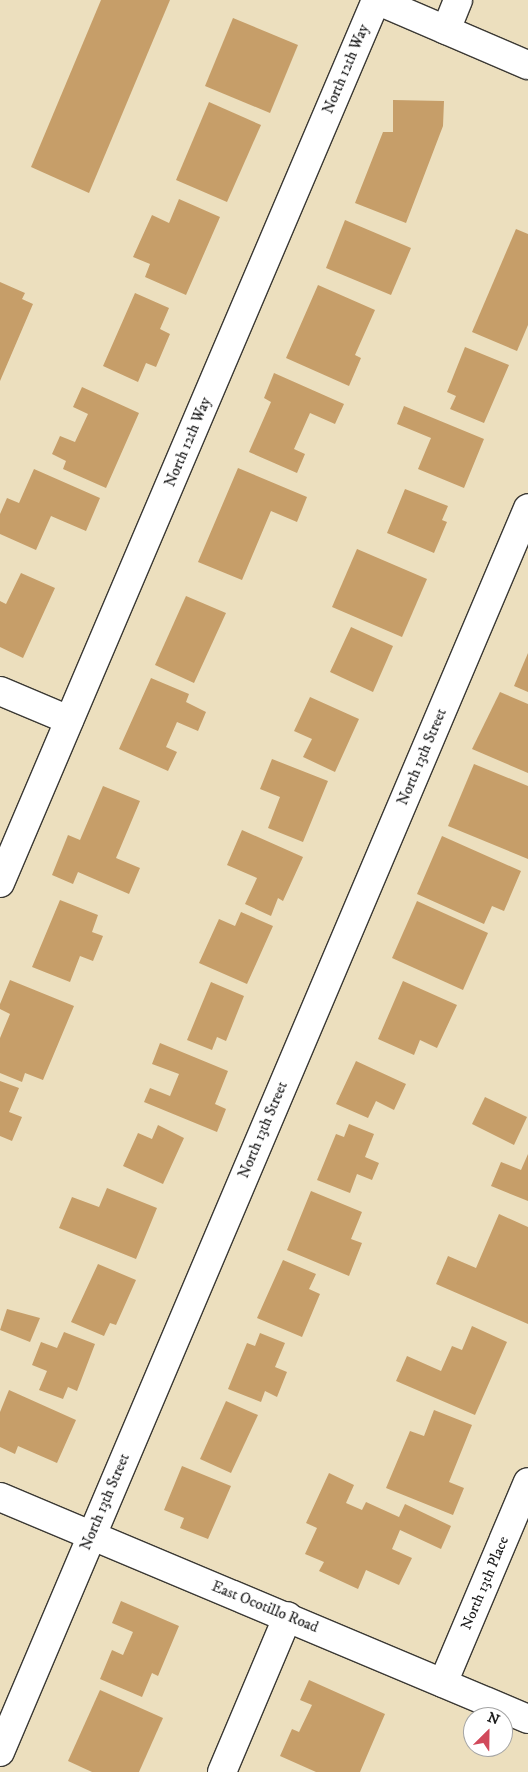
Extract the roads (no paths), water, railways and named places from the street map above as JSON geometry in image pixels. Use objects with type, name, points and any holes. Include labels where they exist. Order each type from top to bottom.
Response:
[{"type":"street","points":[[376,0],[528,65]]},
{"type":"street","name":"North 12th Way","points":[[0,883],[376,0]]},
{"type":"street","points":[[446,30],[458,0]]},
{"type":"street","name":"North 13th Street","points":[[0,1752],[90,1536],[528,508]]},
{"type":"street","points":[[0,691],[69,720]]},
{"type":"street","name":"North 13th Place","points":[[443,1683],[528,1482]]},
{"type":"street","name":"East Ocotillo Road","points":[[0,1497],[90,1536],[288,1616],[528,1719]]},
{"type":"street","points":[[222,1772],[288,1616]]}]
